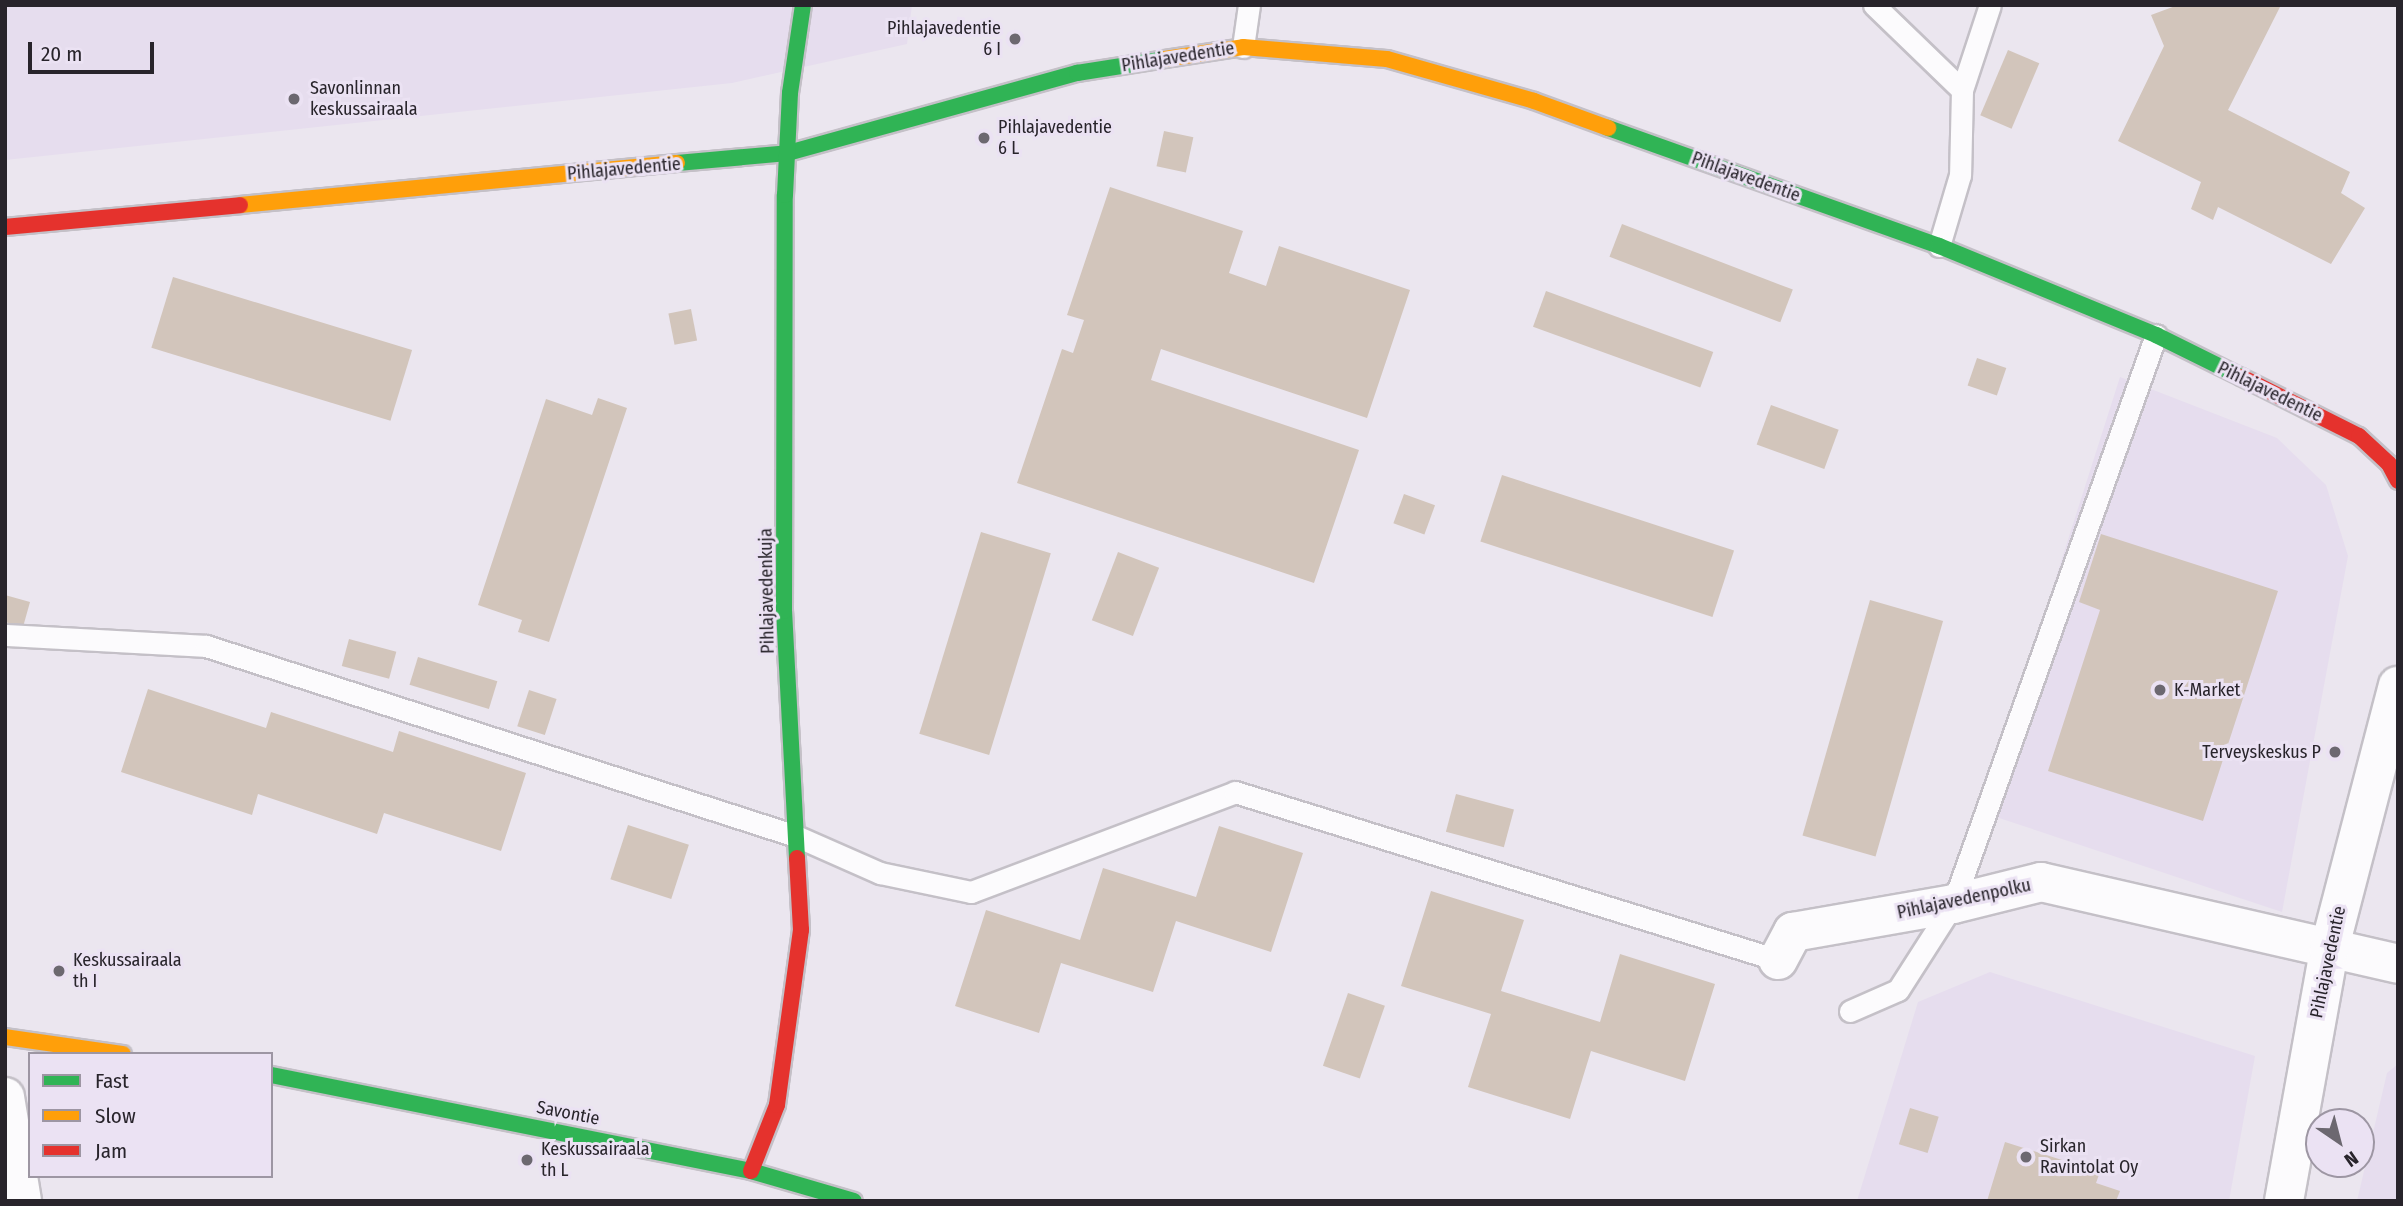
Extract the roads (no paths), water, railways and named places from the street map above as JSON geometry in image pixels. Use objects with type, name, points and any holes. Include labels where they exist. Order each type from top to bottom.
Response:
[{"type":"street","name":"Pihlajavedenkuja","points":[[751,1171],[777,1105],[799,943],[784,611],[785,209],[790,93],[803,5]]},
{"type":"street","name":"Pihlajavedentie","points":[[5,227],[788,153],[1077,73],[1243,47],[1387,59],[1534,101],[1939,246],[2157,335],[2359,436],[2389,464],[2398,481]]},
{"type":"street","name":"Pihlajavedentie","points":[[2284,1201],[2329,950],[2398,686]]},
{"type":"street","name":"Pihlajavedenpolku","points":[[1778,960],[1793,932],[1953,904],[2042,882],[2398,964]]},
{"type":"street","points":[[5,1037],[109,1052]]},
{"type":"street","name":"Savontie","points":[[273,1075],[751,1171],[854,1201]]},
{"type":"street","points":[[5,1097],[22,1201]]},
{"type":"lane","points":[[1243,47],[1249,5]]},
{"type":"lane","points":[[1874,5],[1962,90]]},
{"type":"lane","points":[[1939,246],[1960,175],[1962,90],[1990,5]]},
{"type":"lane","points":[[1850,1011],[1898,990],[1953,904],[2157,335]]},
{"type":"lane","points":[[5,635],[206,646],[796,836],[880,873],[971,892],[1235,792],[1778,960]]},
{"type":"place","name":"Pihlajavedentie 6 I","points":[[1015,39]]},
{"type":"place","name":"Savonlinnan keskussairaala","points":[[294,99]]},
{"type":"place","name":"Pihlajavedentie 6 L","points":[[984,138]]},
{"type":"place","name":"K-Market","points":[[2160,690]]},
{"type":"place","name":"Terveyskeskus P","points":[[2335,752]]},
{"type":"place","name":"Keskussairaala th I","points":[[59,971]]},
{"type":"place","name":"Sirkan Ravintolat Oy","points":[[2026,1157]]},
{"type":"place","name":"Keskussairaala th L","points":[[527,1160]]}]
